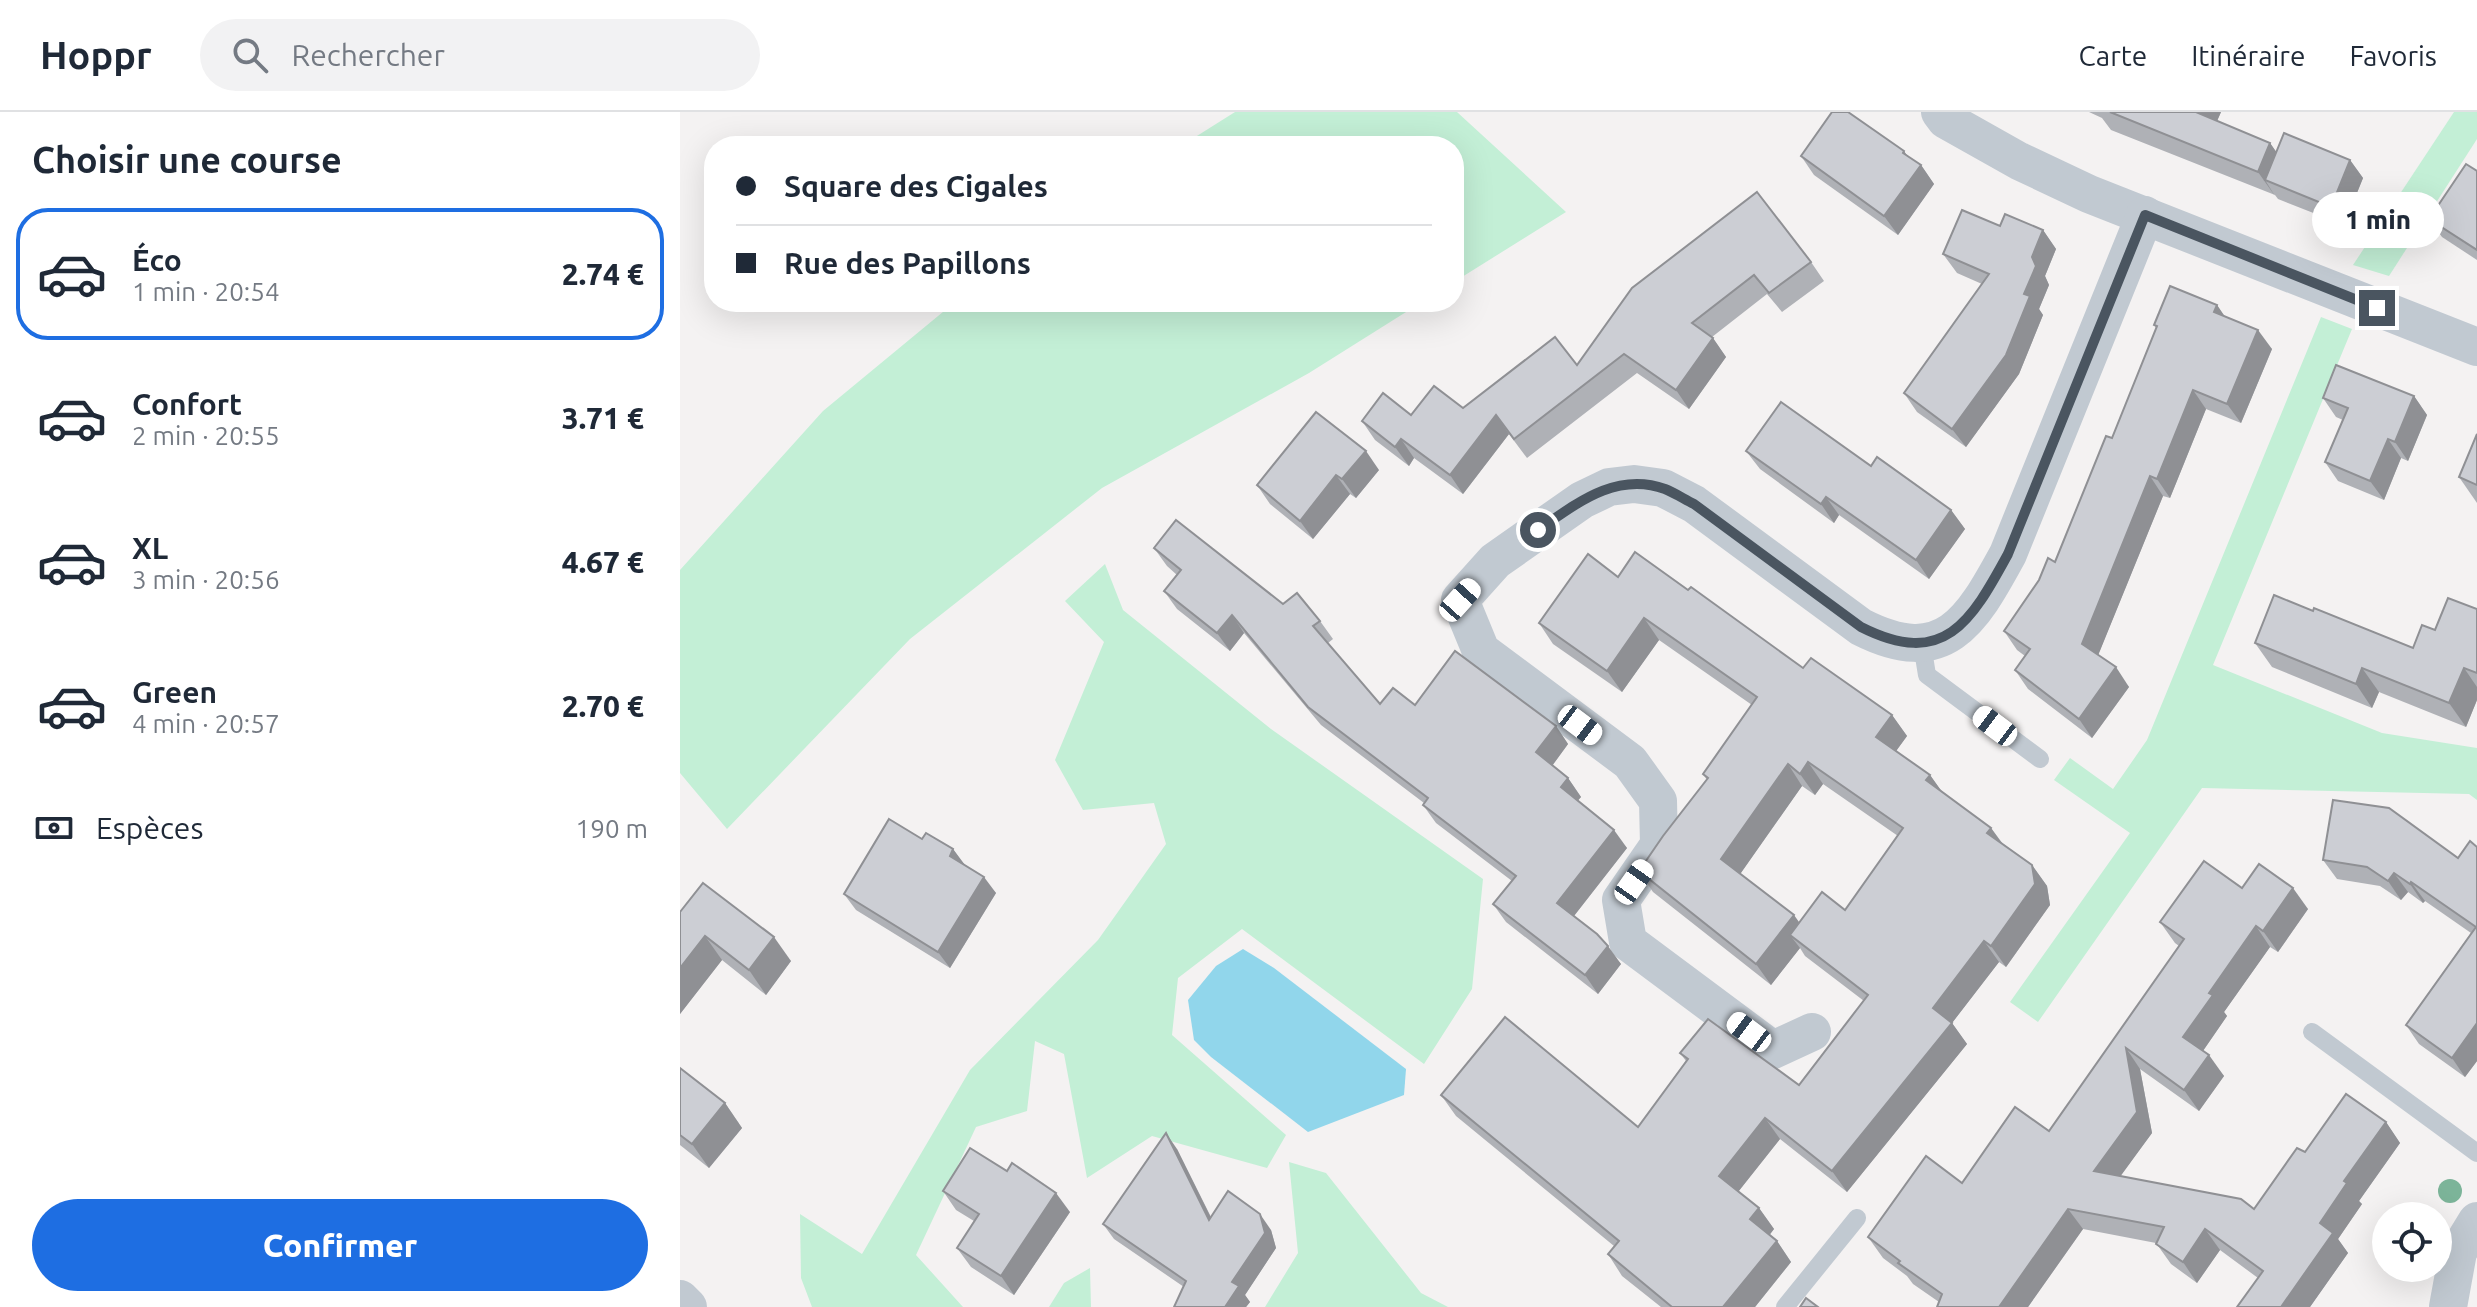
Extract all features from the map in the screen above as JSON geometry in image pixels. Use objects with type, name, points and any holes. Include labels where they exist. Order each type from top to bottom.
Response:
[{"type":"street","points":[[1940,112],[1946,120],[2019,161],[2089,194],[2477,347]]},
{"type":"street","points":[[1812,1032],[1773,1050],[1628,942],[1621,900],[1659,845],[1658,801],[1630,762],[1481,651],[1460,600],[1495,561],[1582,500],[1609,487],[1634,484],[1663,488],[1694,504],[1861,627],[1883,638],[1903,643],[1922,644],[1939,639],[1961,626],[1983,600],[2008,554],[2145,215]]},
{"type":"street","points":[[2448,1307],[2458,1252],[2477,1221]]},
{"type":"street","points":[[680,1300],[688,1307]]},
{"type":"lane","points":[[1922,644],[1927,675],[2040,759]]},
{"type":"lane","points":[[2312,1032],[2477,1153]]},
{"type":"lane","points":[[1785,1307],[1857,1218]]},
{"type":"green space","points":[[1235,112],[1457,112],[1566,212],[1464,276],[1464,136],[1197,136]]},
{"type":"green space","points":[[2454,112],[2477,112],[2477,139],[2389,276],[2353,265]]},
{"type":"green space","points":[[943,312],[1406,312],[1309,373],[1102,488],[910,639],[727,829],[680,773],[680,570],[823,411]]},
{"type":"green space","points":[[2321,317],[2352,329],[2213,665],[2382,733],[2477,748],[2477,800],[2469,794],[2202,788],[2038,1022],[2010,1002],[2130,833],[2054,780],[2070,758],[2113,789],[2147,740]]},
{"type":"green space","points":[[1105,564],[1123,610],[1271,729],[1483,879],[1472,989],[1424,1064],[1242,929],[1178,978],[1172,1035],[1286,1135],[1267,1168],[1152,1136],[1087,1178],[1064,1054],[1035,1041],[1027,1111],[976,1127],[916,1255],[963,1307],[812,1307],[801,1278],[800,1214],[862,1254],[970,1070],[1098,940],[1166,844],[1154,803],[1083,810],[1055,760],[1104,642],[1065,601]]},
{"type":"green space","points":[[1289,1162],[1326,1173],[1421,1293],[1448,1307],[1265,1307],[1298,1253]]},
{"type":"green space","points":[[1090,1268],[1091,1307],[1049,1307],[1064,1283]]},
{"type":"water","points":[[1243,949],[1274,968],[1406,1069],[1404,1095],[1308,1132],[1211,1057],[1194,1040],[1188,1000],[1216,966]]},
{"type":"building","points":[[1832,112],[1848,112],[1921,165],[1884,216],[1801,156]]},
{"type":"building","points":[[2110,112],[2196,112],[2270,143],[2258,172]]},
{"type":"building","points":[[2284,133],[2350,160],[2331,207],[2265,180]]},
{"type":"building","points":[[2466,164],[2477,171],[2477,250],[2429,219]]},
{"type":"building","points":[[1757,192],[1811,262],[1769,293],[1754,275],[1692,323],[1713,338],[1676,390],[1624,354],[1514,439],[1496,415],[1450,475],[1401,439],[1395,447],[1362,421],[1383,393],[1411,415],[1434,386],[1463,408],[1555,337],[1577,365],[1632,288]]},
{"type":"building","points":[[1962,210],[2000,226],[2005,214],[2043,230],[2032,257],[2036,266],[2024,294],[2030,296],[2006,355],[1952,429],[1904,393],[1989,274],[1943,254]]},
{"type":"building","points":[[2170,286],[2217,305],[2214,312],[2258,330],[2227,404],[2193,390],[2157,479],[2150,476],[2082,644],[2116,667],[2079,719],[2015,670],[2030,649],[2004,631],[2039,580],[2048,558],[2055,562],[2106,436],[2112,438]]},
{"type":"building","points":[[2336,365],[2414,396],[2395,442],[2388,439],[2370,481],[2325,462],[2348,408],[2323,398]]},
{"type":"building","points":[[1781,402],[1871,466],[1877,457],[1951,510],[1916,560],[1826,497],[1821,504],[1746,451]]},
{"type":"building","points":[[1316,412],[1366,451],[1342,479],[1336,475],[1300,521],[1257,485]]},
{"type":"building","points":[[2477,434],[2477,485],[2459,477]]},
{"type":"building","points":[[1176,520],[1283,604],[1297,593],[1320,621],[1313,626],[1380,704],[1393,688],[1415,705],[1455,651],[1556,726],[1536,752],[1568,778],[1561,787],[1614,830],[1557,903],[1608,946],[1585,975],[1493,904],[1516,876],[1423,805],[1428,798],[1308,707],[1232,615],[1217,633],[1164,591],[1181,570],[1154,548]]},
{"type":"building","points":[[1635,552],[1688,590],[1691,587],[1803,668],[1811,658],[1892,715],[1876,737],[1930,775],[1926,780],[1991,828],[1987,833],[2032,865],[2035,884],[1991,946],[1984,941],[1933,1008],[1952,1023],[1832,1171],[1765,1118],[1719,1176],[1759,1208],[1750,1219],[1777,1241],[1723,1307],[1672,1307],[1608,1254],[1619,1241],[1441,1095],[1505,1017],[1638,1127],[1688,1059],[1680,1053],[1708,1019],[1799,1085],[1868,995],[1790,935],[1822,892],[1845,910],[1903,828],[1808,762],[1800,774],[1788,764],[1721,859],[1794,915],[1756,964],[1639,871],[1708,778],[1703,774],[1757,697],[1644,618],[1607,671],[1539,623],[1588,554],[1618,577]]},
{"type":"building","points":[[2274,595],[2413,648],[2422,625],[2435,630],[2448,598],[2477,609],[2477,673],[2464,668],[2449,703],[2362,668],[2356,684],[2255,643]]},
{"type":"building","points":[[2333,800],[2389,808],[2458,858],[2470,841],[2477,847],[2477,1023],[2452,1058],[2406,1025],[2476,927],[2394,873],[2388,881],[2367,867],[2323,860]]},
{"type":"building","points":[[889,819],[922,839],[926,833],[953,849],[950,856],[984,877],[938,952],[844,894]]},
{"type":"building","points":[[2204,861],[2242,888],[2259,864],[2293,888],[2263,931],[2256,926],[2209,993],[2213,995],[2183,1037],[2209,1055],[2184,1090],[2126,1048],[2137,1112],[2094,1171],[2241,1199],[2254,1209],[2297,1148],[2305,1152],[2346,1094],[2386,1122],[2344,1181],[2347,1183],[2320,1223],[2333,1233],[2281,1307],[2237,1307],[2263,1271],[2205,1229],[2183,1262],[2156,1244],[2164,1227],[2068,1209],[1999,1307],[1937,1307],[1942,1294],[1868,1237],[1926,1156],[1962,1183],[2015,1107],[2049,1131],[2184,939],[2160,922]]},
{"type":"building","points":[[703,883],[774,937],[749,970],[705,936],[680,968],[680,912]]},
{"type":"building","points":[[680,1068],[725,1103],[692,1144],[680,1135]]},
{"type":"building","points":[[1166,1133],[1209,1220],[1228,1191],[1260,1214],[1265,1233],[1232,1282],[1239,1286],[1225,1307],[1174,1307],[1186,1281],[1103,1224]]},
{"type":"building","points":[[970,1148],[1007,1171],[1012,1163],[1056,1193],[1001,1276],[957,1248],[979,1214],[943,1191]]},
{"type":"building","points":[[1806,1298],[1818,1307],[1800,1307]]},
{"type":"route","points":[[1538,530],[1582,500],[1609,487],[1634,484],[1663,488],[1694,504],[1861,627],[1883,638],[1922,644],[1939,639],[1961,626],[1983,600],[2008,554],[2145,215],[2377,308]]}]
